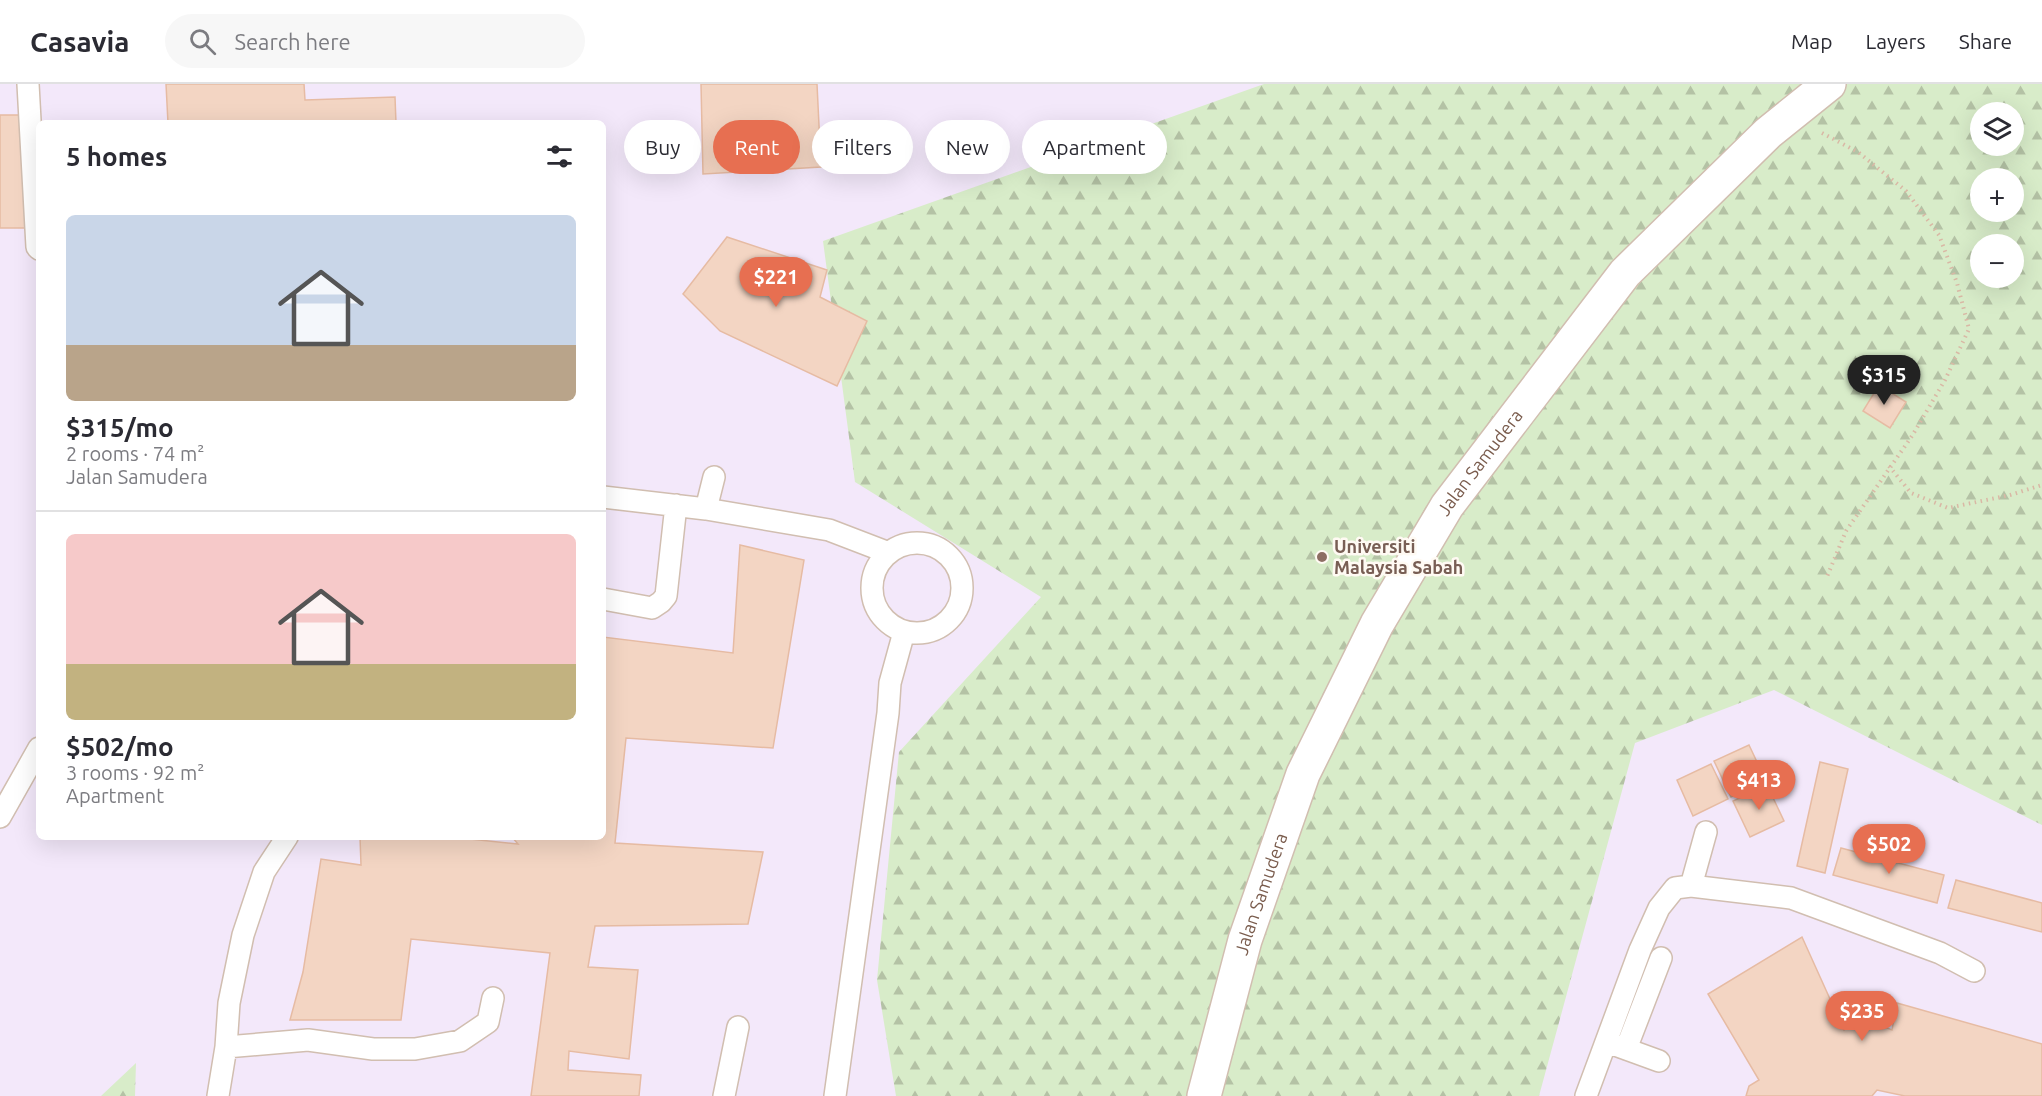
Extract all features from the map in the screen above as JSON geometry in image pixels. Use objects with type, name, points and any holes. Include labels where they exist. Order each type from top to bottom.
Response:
[{"type":"street","name":"Jalan Samudera","points":[[1204,1096],[1245,940],[1303,774],[1377,624],[1447,506],[1625,273],[1767,133],[1829,84]]},
{"type":"lane","points":[[28,84],[36,229]]},
{"type":"lane","points":[[706,509],[714,477]]},
{"type":"lane","points":[[606,497],[706,509],[829,530],[889,553]]},
{"type":"lane","points":[[606,600],[652,608],[666,596],[676,505]]},
{"type":"lane","points":[[914,543],[940,549],[958,568],[963,594],[952,618],[930,632],[904,632],[887,622],[876,606],[872,587],[877,568],[889,553],[914,543]]},
{"type":"lane","points":[[835,1096],[888,713],[890,683],[904,632]]},
{"type":"lane","points":[[0,817],[36,754]]},
{"type":"lane","points":[[1690,886],[1706,832]]},
{"type":"lane","points":[[218,1096],[226,1047],[229,1003],[243,935],[264,872],[285,840]]},
{"type":"lane","points":[[1586,1096],[1640,950],[1665,898],[1675,888],[1690,886],[1791,898],[1940,953],[1974,971]]},
{"type":"lane","points":[[1626,1050],[1668,961],[1640,950]]},
{"type":"lane","points":[[226,1047],[308,1041],[373,1049],[415,1049],[460,1041],[488,1022],[493,998]]},
{"type":"lane","points":[[724,1096],[738,1027]]},
{"type":"lane","points":[[1606,1042],[1659,1061]]},
{"type":"path","points":[[1767,133],[1814,129],[1858,152],[1906,191],[1939,235],[1958,283],[1968,329],[1945,380],[1912,436],[1846,531],[1826,579]]},
{"type":"path","points":[[1890,466],[1911,493],[1948,508],[2010,495],[2042,485]]},
{"type":"shaded area","name":"Universiti Malaysia Sabah","points":[[0,84],[2042,84],[2042,1096],[0,1096]]},
{"type":"green space","points":[[1264,84],[2042,84],[2042,825],[1774,690],[1635,743],[1539,1096],[896,1096],[877,980],[899,752],[1041,597],[855,482],[823,241],[1022,170],[1022,174],[1167,174],[1167,120],[1163,120]]},
{"type":"green space","points":[[136,1063],[135,1096],[101,1096]]},
{"type":"building","points":[[166,84],[304,84],[305,100],[395,97],[396,120],[168,120]]},
{"type":"building","points":[[701,84],[817,84],[819,120],[812,120],[812,168],[800,168],[800,120],[713,120],[713,173],[703,174]]},
{"type":"building","points":[[0,115],[23,115],[25,228],[0,228]]},
{"type":"building","points":[[727,237],[827,270],[820,297],[867,321],[837,386],[720,331],[683,294]]},
{"type":"building","points":[[1879,385],[1906,402],[1890,428],[1863,411]]},
{"type":"building","points":[[740,545],[804,560],[773,748],[626,738],[615,843],[763,852],[748,924],[595,926],[588,967],[638,970],[629,1059],[569,1051],[568,1070],[641,1075],[639,1096],[531,1096],[550,953],[411,939],[401,1020],[290,1020],[303,972],[321,859],[361,865],[360,840],[480,840],[518,844],[515,840],[606,840],[606,637],[733,653]]},
{"type":"building","points":[[1749,745],[1766,781],[1731,797],[1714,761]]},
{"type":"building","points":[[1820,762],[1848,769],[1825,873],[1797,866]]},
{"type":"building","points":[[1711,764],[1728,799],[1693,816],[1677,780]]},
{"type":"building","points":[[1767,785],[1784,821],[1750,837],[1733,801]]},
{"type":"building","points":[[1841,848],[1944,875],[1937,903],[1833,875]]},
{"type":"building","points":[[1956,880],[2042,903],[2042,932],[1948,908]]},
{"type":"building","points":[[1802,937],[1844,1030],[1859,1017],[1892,1030],[1897,1003],[2042,1044],[2042,1096],[1905,1096],[1877,1090],[1872,1096],[1746,1096],[1749,1086],[1759,1080],[1708,994]]},
{"type":"place","name":"Universiti Malaysia Sabah","points":[[1322,557]]}]
